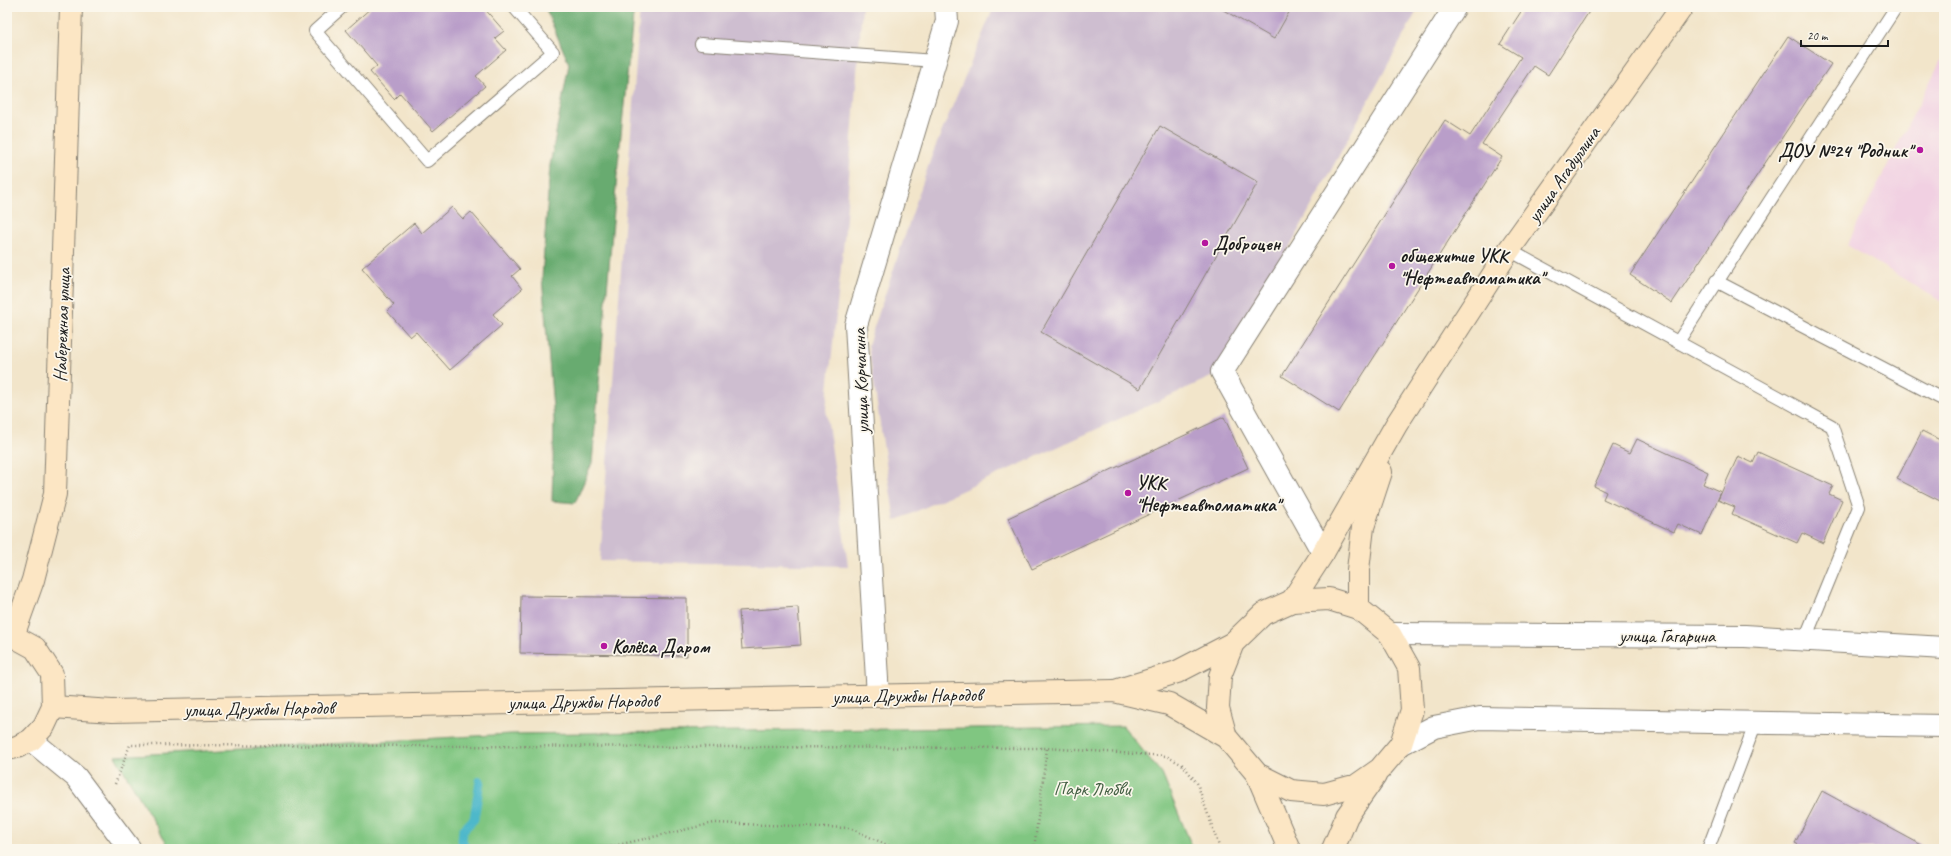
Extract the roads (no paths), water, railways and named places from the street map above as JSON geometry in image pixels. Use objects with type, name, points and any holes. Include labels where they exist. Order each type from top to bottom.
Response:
[{"type":"main road","name":"Набережная улица","points":[[10,636],[33,580],[55,494],[71,7]]},
{"type":"main road","name":"улица Агадуллина","points":[[1396,425],[1509,250],[1682,7]]},
{"type":"main road","points":[[1292,601],[1323,553],[1396,425]]},
{"type":"main road","points":[[1358,608],[1358,570],[1362,527],[1396,425]]},
{"type":"main road","points":[[1114,691],[1177,672],[1233,643],[1263,614],[1292,601],[1329,599],[1358,608],[1390,634],[1409,668],[1412,710],[1401,744],[1380,770],[1347,816],[1333,849]]},
{"type":"main road","points":[[7,749],[17,747],[31,740],[44,726],[53,707],[52,674],[35,648],[10,636]]},
{"type":"main road","points":[[1226,737],[1218,708],[1220,676],[1233,643]]},
{"type":"main road","points":[[1114,691],[1169,704],[1226,737],[1257,774],[1289,849]]},
{"type":"main road","name":"улица Дружбы Народов","points":[[53,707],[112,711],[1114,691]]},
{"type":"main road","points":[[1257,774],[1291,791],[1324,794],[1357,785],[1380,770]]},
{"type":"street","name":"улица Корчагина","points":[[878,696],[856,325],[947,21],[946,7]]},
{"type":"street","points":[[1323,553],[1222,372],[1455,7]]},
{"type":"street","name":"улица Гагарина","points":[[1390,634],[1745,636],[1944,648]]},
{"type":"street","points":[[1401,744],[1434,727],[1480,718],[1944,726]]},
{"type":"street","points":[[31,740],[76,777],[130,849]]},
{"type":"lane","points":[[342,7],[315,31],[427,161],[553,52],[514,7]]},
{"type":"lane","points":[[1678,342],[1716,281],[1896,7]]},
{"type":"lane","points":[[701,44],[935,61]]},
{"type":"lane","points":[[1509,250],[1832,426],[1859,507],[1805,639]]},
{"type":"lane","points":[[1716,281],[1944,400]]},
{"type":"lane","points":[[1708,849],[1756,722]]},
{"type":"waterway","points":[[466,849],[462,840],[463,830],[474,819],[480,781]]},
{"type":"place","name":"ДОУ №24 \"Родник\"","points":[[1920,150]]},
{"type":"place","name":"Доброцен","points":[[1205,243]]},
{"type":"place","name":"общежитие УКК \"Нефтеавтоматика\"","points":[[1392,266]]},
{"type":"place","name":"УКК \"Нефтеавтоматика\"","points":[[1128,493]]},
{"type":"place","name":"Колёса Даром","points":[[604,646]]},
{"type":"park label","name":"Парк Любви","points":[[1092,788]]}]
